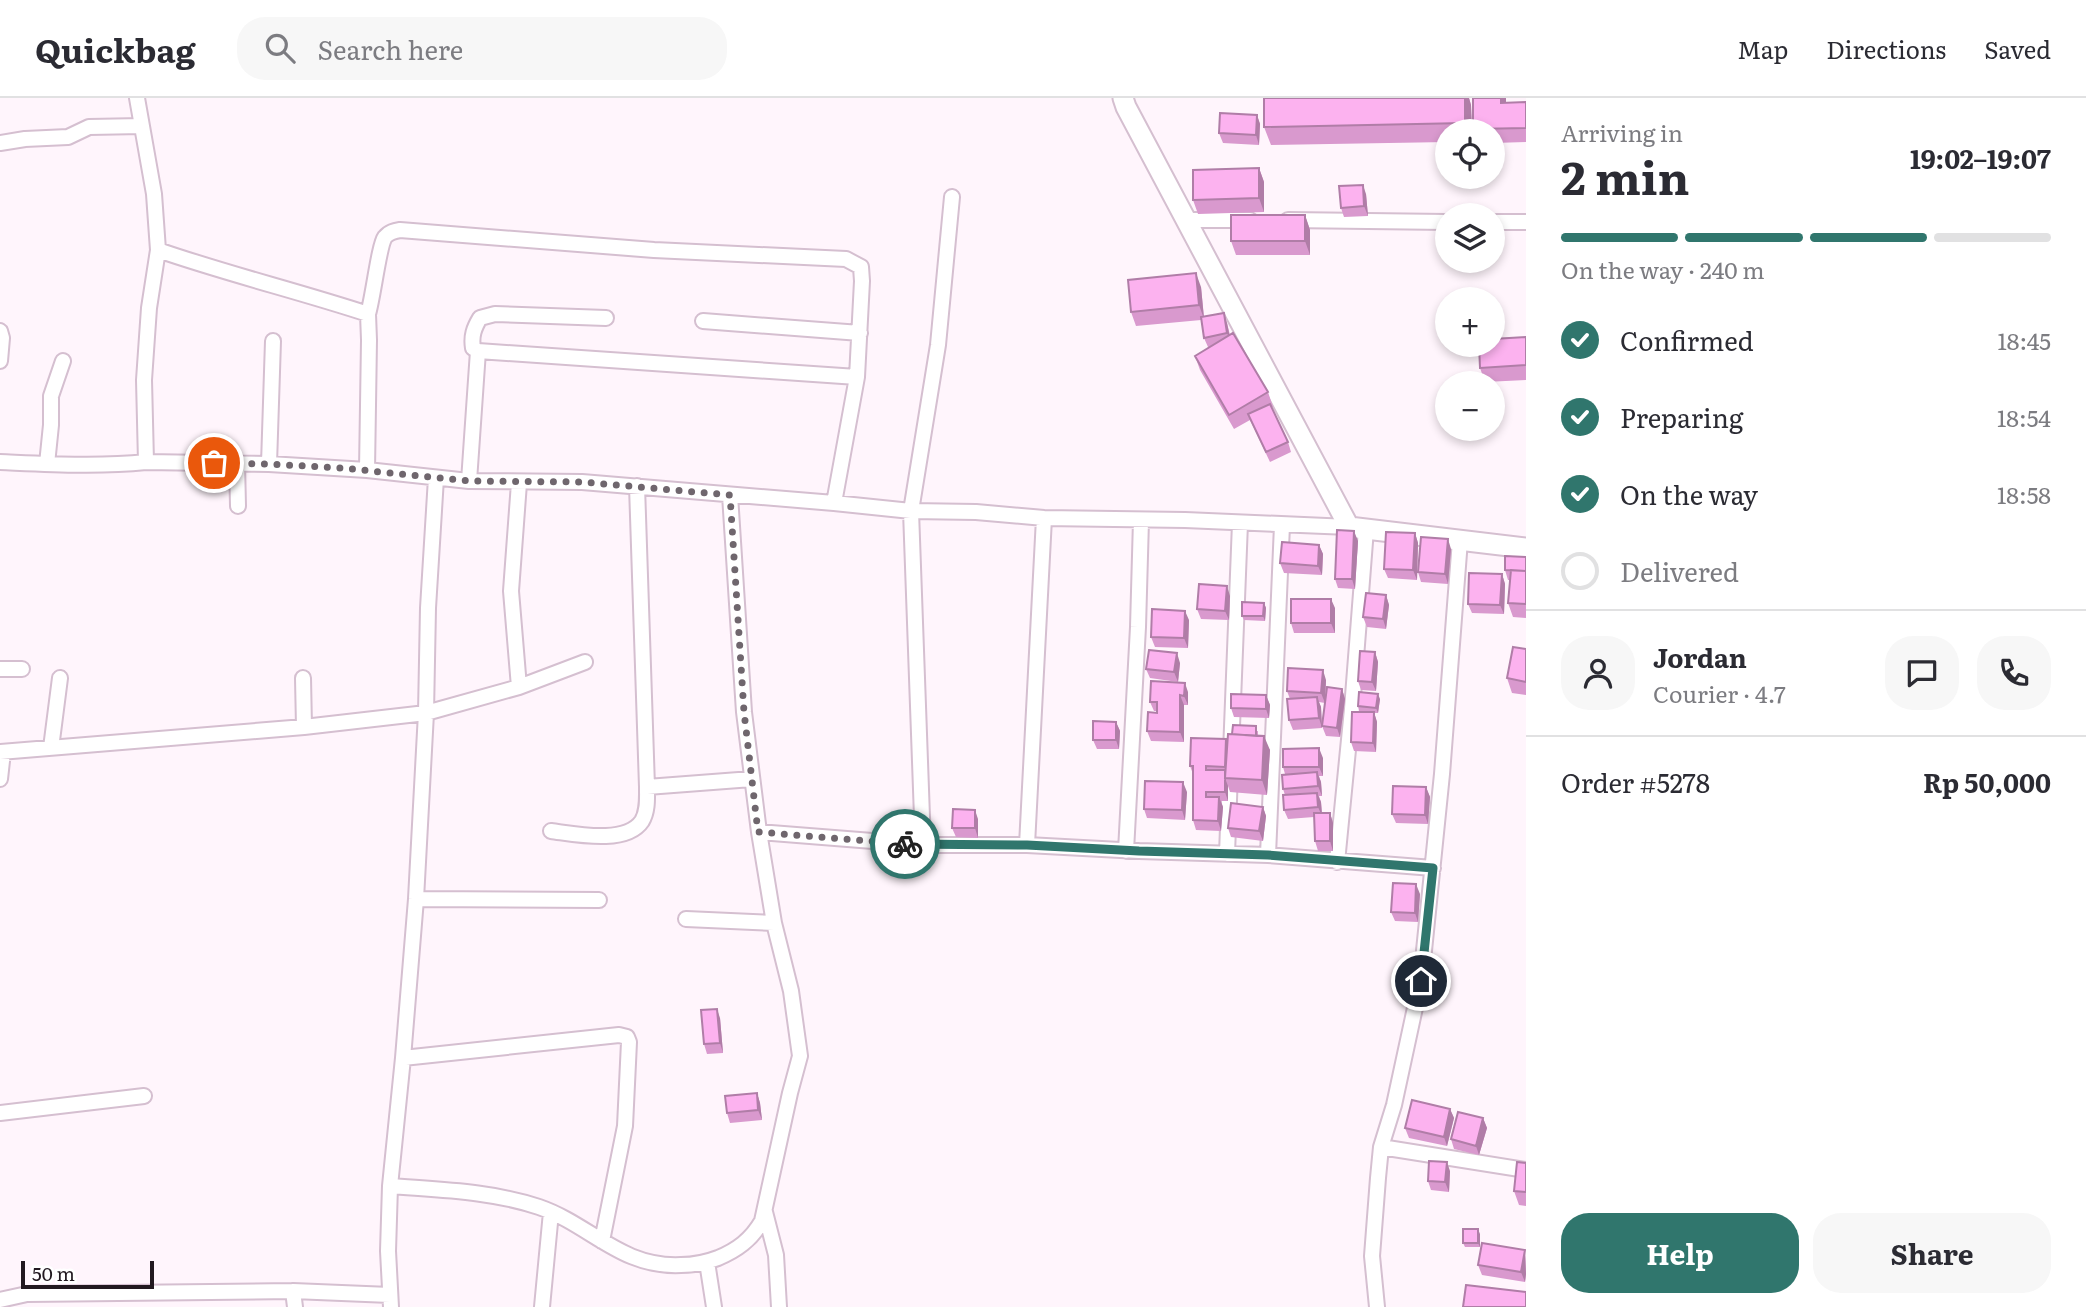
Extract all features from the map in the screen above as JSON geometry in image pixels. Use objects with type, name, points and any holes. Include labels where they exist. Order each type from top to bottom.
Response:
[{"type":"street","points":[[137,98],[154,194],[158,250],[149,308],[144,380],[146,462]]},
{"type":"street","points":[[1123,98],[1357,528],[1352,709],[1337,862]]},
{"type":"street","points":[[0,143],[68,137],[89,127],[142,126]]},
{"type":"street","points":[[923,845],[911,511],[938,345],[952,197]]},
{"type":"street","points":[[1187,220],[1435,222]]},
{"type":"street","points":[[1505,222],[1526,222]]},
{"type":"street","points":[[367,470],[368,314],[373,301],[383,240],[393,231],[654,250],[846,259],[861,267],[860,333],[857,377],[834,503]]},
{"type":"street","points":[[158,250],[212,269],[307,294],[368,314]]},
{"type":"street","points":[[606,318],[495,314],[480,318],[474,329],[473,348],[478,351],[857,377]]},
{"type":"street","points":[[703,321],[860,333]]},
{"type":"street","points":[[0,331],[0,361]]},
{"type":"street","points":[[269,464],[273,341]]},
{"type":"street","points":[[469,481],[478,351]]},
{"type":"street","points":[[47,464],[51,396],[63,361]]},
{"type":"street","points":[[0,462],[269,464],[367,470],[469,481],[582,482],[637,486],[911,511],[1357,528],[1526,548]]},
{"type":"street","points":[[237,463],[238,506]]},
{"type":"street","points":[[0,1300],[27,1294],[293,1291],[391,1301],[388,1251],[390,1186],[416,898],[436,478]]},
{"type":"street","points":[[519,482],[511,591],[519,687]]},
{"type":"street","points":[[551,831],[594,836],[626,833],[643,820],[647,787],[637,486]]},
{"type":"street","points":[[390,1186],[515,1200],[551,1212],[641,1262],[671,1266],[707,1262],[743,1245],[755,1232],[764,1211],[800,1056],[791,991],[774,923],[758,832],[744,712],[730,495]]},
{"type":"street","points":[[1027,845],[1044,518]]},
{"type":"street","points":[[1126,850],[1141,520]]},
{"type":"street","points":[[1227,854],[1240,523]]},
{"type":"street","points":[[1268,855],[1282,525]]},
{"type":"street","points":[[1377,1307],[1372,1256],[1381,1147],[1394,1105],[1421,981],[1460,540]]},
{"type":"street","points":[[0,779],[2,752],[303,727],[426,713],[519,687],[585,662]]},
{"type":"street","points":[[0,669],[22,669]]},
{"type":"street","points":[[51,748],[60,678]]},
{"type":"street","points":[[303,678],[303,727]]},
{"type":"street","points":[[647,787],[752,779]]},
{"type":"street","points":[[758,832],[923,845],[1027,845],[1268,855],[1433,868]]},
{"type":"street","points":[[416,898],[599,900]]},
{"type":"street","points":[[686,919],[774,923]]},
{"type":"street","points":[[403,1058],[534,1043],[620,1035],[627,1037],[628,1093],[625,1126],[601,1241]]},
{"type":"street","points":[[0,1113],[144,1097]]},
{"type":"street","points":[[1381,1147],[1526,1170]]},
{"type":"street","points":[[764,1211],[776,1255],[779,1307]]},
{"type":"street","points":[[542,1307],[551,1212]]},
{"type":"street","points":[[707,1262],[714,1307]]},
{"type":"street","points":[[293,1291],[295,1307]]},
{"type":"building","points":[[1264,98],[1465,98],[1465,119],[1435,119],[1435,124],[1264,127]]},
{"type":"building","points":[[1473,98],[1501,98],[1501,103],[1526,102],[1526,128],[1505,128],[1505,119],[1473,119]]},
{"type":"building","points":[[1220,113],[1257,115],[1256,135],[1219,133]]},
{"type":"building","points":[[1259,168],[1259,198],[1193,200],[1193,170]]},
{"type":"building","points":[[1363,185],[1364,206],[1341,208],[1339,186]]},
{"type":"building","points":[[1231,215],[1305,215],[1305,241],[1231,241]]},
{"type":"building","points":[[1196,273],[1199,305],[1131,312],[1128,280]]},
{"type":"building","points":[[1224,313],[1227,333],[1204,338],[1201,317]]},
{"type":"building","points":[[1233,333],[1268,392],[1229,415],[1195,356]]},
{"type":"building","points":[[1526,337],[1526,365],[1480,368],[1480,357],[1505,357],[1505,338]]},
{"type":"building","points":[[1270,404],[1288,442],[1266,452],[1248,414]]},
{"type":"building","points":[[1337,530],[1354,531],[1352,579],[1335,579]]},
{"type":"building","points":[[1386,532],[1415,533],[1413,570],[1384,569]]},
{"type":"building","points":[[1421,537],[1448,539],[1445,574],[1418,572]]},
{"type":"building","points":[[1282,542],[1319,545],[1318,566],[1280,563]]},
{"type":"building","points":[[1505,556],[1526,557],[1526,571],[1505,570]]},
{"type":"building","points":[[1511,570],[1526,571],[1526,604],[1508,603]]},
{"type":"building","points":[[1469,573],[1502,574],[1500,605],[1468,604]]},
{"type":"building","points":[[1199,584],[1227,586],[1225,611],[1197,609]]},
{"type":"building","points":[[1366,593],[1386,595],[1383,619],[1363,617]]},
{"type":"building","points":[[1291,599],[1331,599],[1331,623],[1291,623]]},
{"type":"building","points":[[1242,602],[1264,603],[1263,616],[1242,616]]},
{"type":"building","points":[[1152,609],[1185,611],[1184,638],[1151,637]]},
{"type":"building","points":[[1513,647],[1526,649],[1526,682],[1507,678]]},
{"type":"building","points":[[1149,650],[1177,653],[1174,672],[1146,669]]},
{"type":"building","points":[[1360,651],[1375,652],[1372,682],[1358,681]]},
{"type":"building","points":[[1288,668],[1323,670],[1321,693],[1287,691]]},
{"type":"building","points":[[1151,681],[1185,683],[1184,696],[1180,695],[1180,732],[1147,731],[1148,712],[1157,713],[1157,702],[1150,702]]},
{"type":"building","points":[[1327,687],[1342,689],[1337,728],[1322,726]]},
{"type":"building","points":[[1359,692],[1378,694],[1376,708],[1358,706]]},
{"type":"building","points":[[1231,694],[1266,695],[1266,709],[1231,708]]},
{"type":"building","points":[[1317,697],[1319,718],[1289,720],[1287,699]]},
{"type":"building","points":[[1352,712],[1374,712],[1373,743],[1351,742]]},
{"type":"building","points":[[1093,721],[1116,722],[1116,740],[1093,740]]},
{"type":"building","points":[[1233,725],[1256,726],[1256,736],[1232,734]]},
{"type":"building","points":[[1228,734],[1264,736],[1262,780],[1225,778]]},
{"type":"building","points":[[1191,738],[1226,739],[1225,767],[1206,766],[1206,770],[1225,770],[1225,792],[1206,792],[1206,797],[1219,797],[1218,821],[1193,820]]},
{"type":"building","points":[[1319,748],[1319,767],[1283,767],[1283,749]]},
{"type":"building","points":[[1317,772],[1318,786],[1283,789],[1282,775]]},
{"type":"building","points":[[1145,781],[1183,782],[1182,810],[1144,809]]},
{"type":"building","points":[[1393,786],[1426,787],[1425,815],[1392,814]]},
{"type":"building","points":[[1317,793],[1318,807],[1284,810],[1283,795]]},
{"type":"building","points":[[1231,803],[1263,807],[1259,831],[1228,828]]},
{"type":"building","points":[[953,809],[975,810],[975,828],[952,828]]},
{"type":"building","points":[[1314,813],[1330,813],[1330,841],[1315,841]]},
{"type":"building","points":[[1393,883],[1416,884],[1415,913],[1391,912]]},
{"type":"building","points":[[717,1009],[720,1043],[704,1044],[701,1010]]},
{"type":"building","points":[[757,1093],[758,1110],[727,1113],[725,1096]]},
{"type":"building","points":[[1412,1100],[1450,1109],[1444,1137],[1405,1128]]},
{"type":"building","points":[[1458,1112],[1483,1118],[1476,1146],[1451,1139]]},
{"type":"building","points":[[1429,1161],[1447,1162],[1445,1182],[1428,1181]]},
{"type":"building","points":[[1517,1162],[1526,1163],[1526,1192],[1514,1191]]},
{"type":"building","points":[[1463,1229],[1478,1229],[1478,1243],[1463,1243]]},
{"type":"building","points":[[1482,1243],[1525,1250],[1521,1272],[1478,1265]]},
{"type":"building","points":[[1466,1285],[1526,1292],[1526,1307],[1463,1307]]},
{"type":"way so far","points":[[214,463],[342,468],[469,481],[582,482],[730,495],[744,712],[758,832],[905,844]]},
{"type":"route","points":[[905,844],[1027,845],[1268,855],[1433,868],[1421,981]]}]
